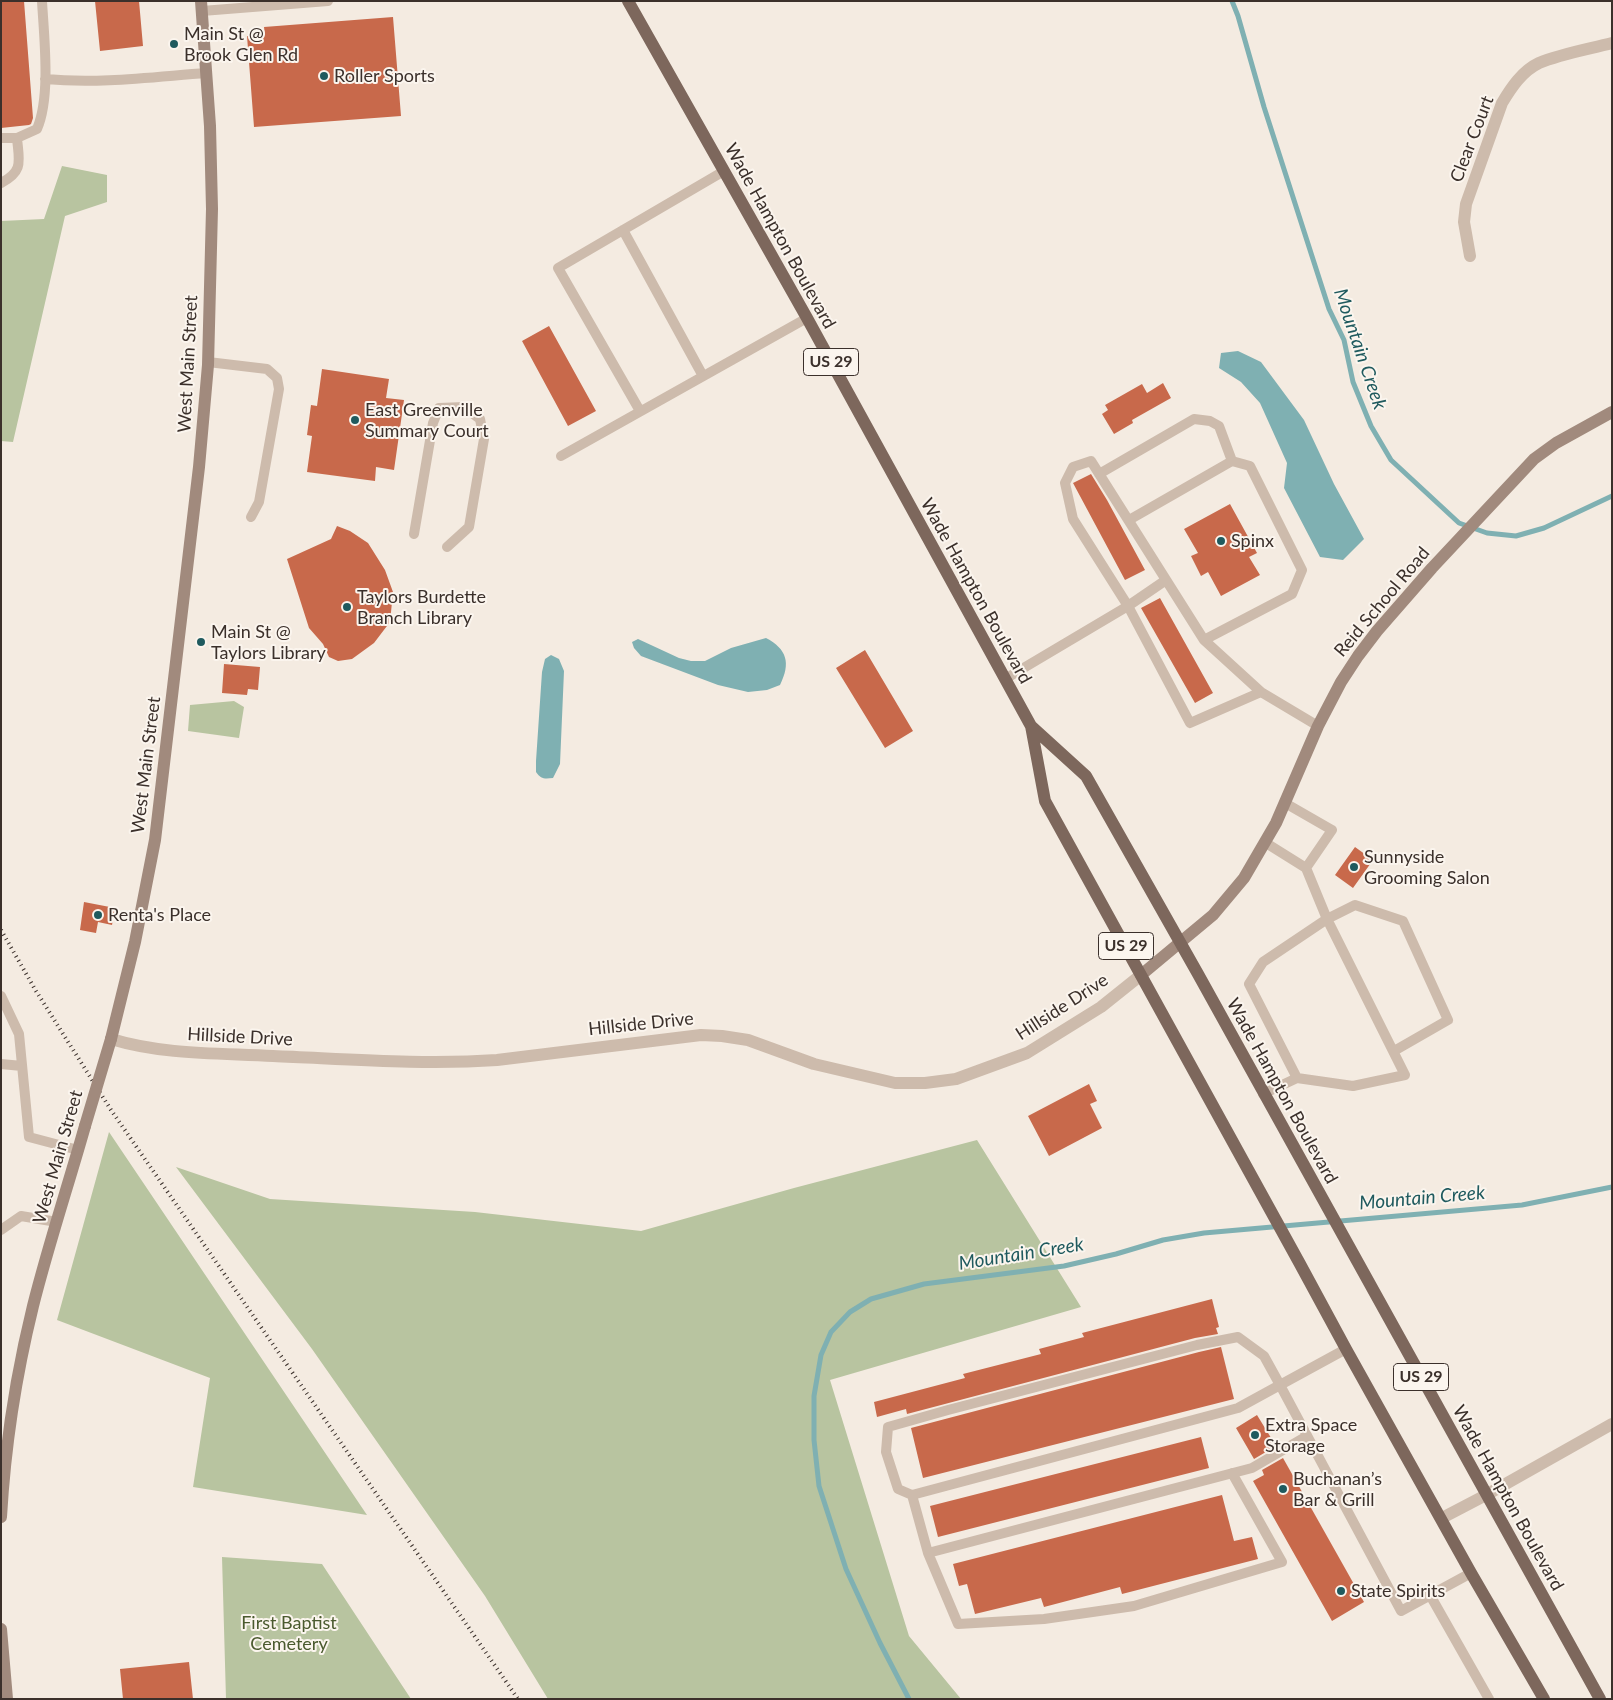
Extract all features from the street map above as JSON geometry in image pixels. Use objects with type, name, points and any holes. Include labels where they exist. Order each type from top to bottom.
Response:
[{"type":"main road","name":"Wade Hampton Boulevard","points":[[628,1],[806,318],[1031,726],[1045,801],[1346,1349],[1544,1699]]},
{"type":"main road","name":"Wade Hampton Boulevard","points":[[1031,726],[1086,776],[1600,1699]]},
{"type":"street","name":"West Main Street","points":[[1,1517],[7,1447],[33,1305],[111,1039],[135,942],[155,840],[199,467],[208,362],[212,218],[210,126],[201,6]]},
{"type":"street","name":"Clear Court","points":[[1470,256],[1464,222],[1466,204],[1502,103],[1511,88],[1519,78],[1537,64],[1612,43]]},
{"type":"street","name":"Reid School Road","points":[[1141,975],[1221,907],[1244,878],[1266,843],[1318,726],[1341,682],[1377,631],[1432,568],[1534,459],[1556,443],[1612,412]]},
{"type":"street","name":"Hillside Drive","points":[[111,1039],[136,1046],[170,1051],[353,1060],[467,1062],[497,1060],[682,1036],[722,1036],[748,1040],[814,1064],[854,1074],[895,1083],[925,1083],[956,1079],[1027,1053],[1101,1007],[1141,975]]},
{"type":"street","points":[[1442,1518],[1612,1424]]},
{"type":"street","points":[[1,1629],[7,1699]]},
{"type":"lane","points":[[1,138],[17,138],[37,129],[42,118],[45,79],[42,1]]},
{"type":"lane","points":[[201,6],[328,1]]},
{"type":"lane","points":[[45,79],[79,82],[112,81],[206,73]]},
{"type":"lane","points":[[1,183],[14,176],[20,162],[17,138]]},
{"type":"lane","points":[[640,411],[558,268],[724,171]]},
{"type":"lane","points":[[623,230],[703,376]]},
{"type":"lane","points":[[561,456],[806,318]]},
{"type":"lane","points":[[208,362],[267,369],[277,378],[279,389],[259,502],[251,517]]},
{"type":"lane","points":[[414,534],[433,422],[439,408],[464,407],[480,418],[484,439],[469,527],[447,547]]},
{"type":"lane","points":[[1099,474],[1194,420],[1210,421],[1219,426],[1232,461]]},
{"type":"lane","points":[[1261,692],[1190,723],[1128,606],[1073,519],[1065,483],[1073,467],[1091,461],[1204,640],[1261,692],[1318,726]]},
{"type":"lane","points":[[1129,520],[1232,461],[1250,466],[1302,570],[1292,594],[1204,640]]},
{"type":"lane","points":[[1005,679],[1128,606],[1166,580]]},
{"type":"lane","points":[[1285,803],[1332,830],[1306,868]]},
{"type":"lane","points":[[1263,1094],[1297,1078],[1352,1086],[1405,1075],[1328,919],[1306,868],[1266,843]]},
{"type":"lane","points":[[1297,1078],[1249,984],[1263,962],[1328,919],[1355,905],[1403,921],[1448,1020],[1394,1051]]},
{"type":"lane","points":[[1,996],[17,1028],[29,1137],[78,1150]]},
{"type":"lane","points":[[1,1064],[22,1066]]},
{"type":"lane","points":[[1,1230],[21,1216],[57,1222]]},
{"type":"lane","points":[[1346,1349],[1280,1385],[1238,1408],[912,1495],[898,1489],[886,1452],[888,1427],[1169,1353],[1238,1338],[1264,1356],[1280,1385],[1401,1611],[1471,1573]]},
{"type":"lane","points":[[928,1553],[1252,1468],[1307,1436]]},
{"type":"lane","points":[[912,1495],[928,1553],[958,1624],[1044,1619],[1134,1606],[1282,1562],[1232,1473]]},
{"type":"lane","points":[[1430,1595],[1489,1699]]},
{"type":"green space","points":[[62,166],[107,175],[107,202],[65,216],[13,442],[1,441],[1,221],[44,219]]},
{"type":"green space","points":[[234,701],[244,707],[239,738],[188,731],[190,705]]},
{"type":"green space","points":[[109,1132],[367,1515],[193,1487],[210,1378],[57,1320]]},
{"type":"green space","points":[[977,1140],[1081,1307],[830,1380],[909,1636],[961,1699],[548,1699],[485,1596],[312,1349],[176,1167],[270,1199],[475,1212],[641,1231],[794,1188]]},
{"type":"green space","name":"First Baptist Cemetery","points":[[222,1557],[322,1564],[411,1699],[226,1699]]},
{"type":"water","points":[[1238,351],[1261,362],[1304,420],[1334,484],[1364,539],[1343,560],[1320,557],[1284,488],[1287,463],[1260,403],[1241,382],[1219,368],[1221,353]]},
{"type":"water","points":[[766,638],[783,652],[786,663],[783,677],[780,685],[767,690],[748,692],[718,685],[641,656],[634,648],[632,642],[638,639],[679,658],[691,661],[705,661],[731,648]]},
{"type":"water","points":[[551,655],[559,659],[564,671],[560,764],[553,778],[545,778],[536,772],[536,761],[542,672],[545,659]]},
{"type":"building","points":[[1,1],[24,1],[33,118],[29,125],[1,128]]},
{"type":"building","points":[[95,1],[139,1],[143,46],[100,51]]},
{"type":"building","name":"Roller Sports","points":[[393,17],[401,116],[254,127],[247,36],[265,35],[264,27]]},
{"type":"building","points":[[549,326],[596,411],[568,426],[522,341]]},
{"type":"building","name":"East Greenville Summary Court","points":[[322,369],[389,379],[386,398],[404,400],[394,470],[376,467],[375,481],[307,472],[312,436],[307,435],[311,405],[317,406]]},
{"type":"building","points":[[1163,383],[1171,398],[1132,420],[1133,423],[1114,434],[1102,414],[1108,410],[1105,405],[1142,384],[1147,393]]},
{"type":"building","points":[[1091,474],[1145,570],[1125,580],[1073,483]]},
{"type":"building","name":"Spinx","points":[[1230,504],[1257,553],[1249,557],[1260,575],[1221,596],[1208,572],[1201,576],[1191,556],[1198,553],[1184,529]]},
{"type":"building","name":"Taylors Burdette Branch Library","points":[[337,526],[350,531],[368,543],[385,570],[393,592],[390,622],[374,643],[352,659],[338,661],[329,657],[323,644],[309,628],[287,559],[331,539]]},
{"type":"building","points":[[1160,598],[1213,693],[1195,703],[1141,608]]},
{"type":"building","points":[[865,650],[913,731],[885,748],[836,668]]},
{"type":"building","points":[[224,664],[260,667],[258,690],[248,689],[247,695],[222,693]]},
{"type":"building","name":"Sunnyside Grooming Salon","points":[[1355,847],[1373,860],[1353,888],[1335,875]]},
{"type":"building","name":"Renta's Place","points":[[84,902],[115,908],[112,925],[98,922],[96,933],[80,930]]},
{"type":"building","points":[[1089,1084],[1097,1101],[1090,1104],[1102,1128],[1049,1156],[1028,1116]]},
{"type":"building","points":[[1212,1299],[1219,1327],[1216,1328],[1218,1334],[1195,1338],[907,1414],[906,1409],[877,1417],[874,1402],[965,1378],[963,1374],[1041,1354],[1039,1349],[1084,1337],[1082,1333]]},
{"type":"building","points":[[1221,1347],[1234,1399],[923,1478],[911,1428]]},
{"type":"building","name":"Extra Space Storage","points":[[1257,1415],[1276,1446],[1254,1459],[1236,1428]]},
{"type":"building","points":[[1201,1437],[1209,1468],[938,1537],[930,1506]]},
{"type":"building","points":[[1283,1458],[1364,1602],[1332,1621],[1253,1481],[1264,1475],[1262,1470]]},
{"type":"building","points":[[1222,1495],[1234,1541],[1252,1537],[1258,1559],[1122,1594],[1120,1587],[1044,1607],[1041,1598],[975,1614],[967,1584],[959,1586],[953,1564]]},
{"type":"building","points":[[189,1662],[193,1699],[123,1699],[120,1669]]},
{"type":"waterway","name":"Mountain Creek","points":[[1232,1],[1329,309],[1344,340],[1353,382],[1371,426],[1391,460],[1459,523],[1487,533],[1516,536],[1544,528],[1612,496]]},
{"type":"waterway","name":"Mountain Creek","points":[[909,1699],[880,1643],[846,1569],[819,1486],[814,1440],[814,1396],[821,1355],[831,1332],[850,1312],[871,1299],[924,1284],[1064,1266],[1116,1254],[1163,1240],[1204,1233],[1522,1205],[1612,1187]]},
{"type":"railway","points":[[1,930],[36,991],[111,1110],[518,1699]]},
{"type":"place","name":"Main St @ Brook Glen Rd","points":[[174,44]]},
{"type":"place","name":"Roller Sports","points":[[324,76]]},
{"type":"place","name":"East Greenville Summary Court","points":[[355,420]]},
{"type":"place","name":"Spinx","points":[[1221,541]]},
{"type":"place","name":"Taylors Burdette Branch Library","points":[[347,607]]},
{"type":"place","name":"Main St @ Taylors Library","points":[[201,642]]},
{"type":"place","name":"Sunnyside Grooming Salon","points":[[1354,867]]},
{"type":"place","name":"Renta's Place","points":[[98,915]]},
{"type":"place","name":"Extra Space Storage","points":[[1255,1435]]},
{"type":"place","name":"Buchanan’s Bar & Grill","points":[[1283,1489]]},
{"type":"place","name":"State Spirits","points":[[1341,1591]]}]
